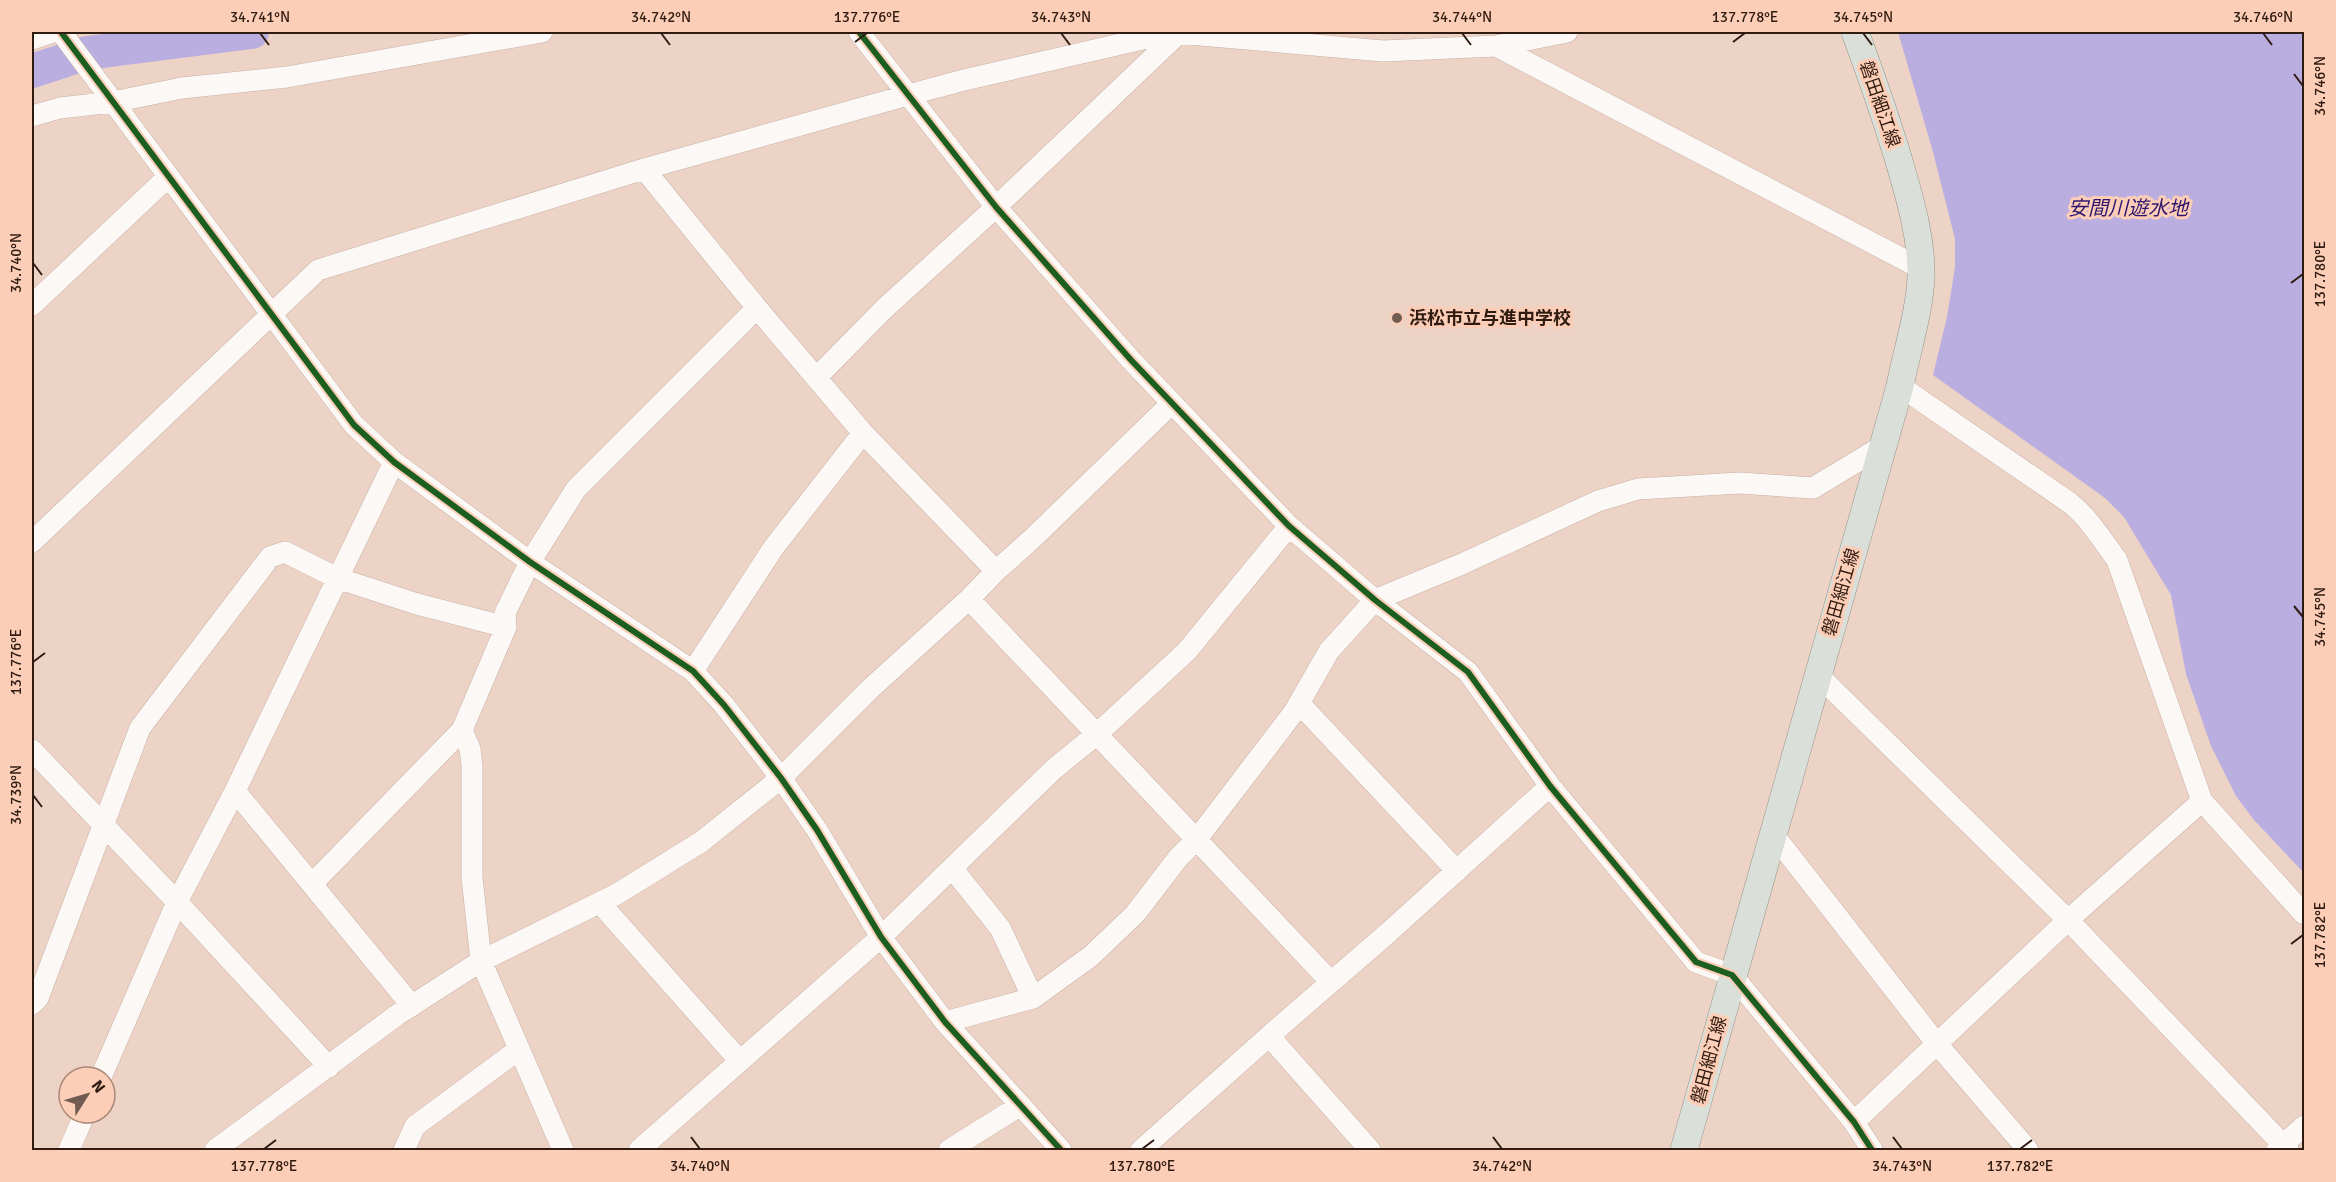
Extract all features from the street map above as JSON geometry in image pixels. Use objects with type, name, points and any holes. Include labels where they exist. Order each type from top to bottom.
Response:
[{"type":"main road","name":"磐田細江線","points":[[1684,1150],[1900,386],[1918,302],[1920,268],[1912,205],[1886,117],[1855,32]]},
{"type":"street","points":[[32,39],[53,32]]},
{"type":"street","points":[[61,32],[354,425],[394,462],[530,562],[693,671],[724,705],[781,778],[817,830],[880,937],[945,1022],[1061,1150]]},
{"type":"street","points":[[32,116],[60,108],[182,88],[286,77],[542,32]]},
{"type":"street","points":[[859,32],[996,207],[1131,360],[1289,526],[1375,600],[1468,672],[1550,786],[1696,962],[1732,975],[1854,1122],[1872,1150]]},
{"type":"street","points":[[816,378],[884,309],[996,207],[1170,32]]},
{"type":"street","points":[[32,542],[318,270],[644,169],[908,95],[1170,32],[1255,35],[1383,51],[1496,46],[1567,32]]},
{"type":"street","points":[[1496,46],[1920,268]]},
{"type":"street","points":[[644,169],[863,434],[996,571]]},
{"type":"street","points":[[32,305],[168,177]]},
{"type":"street","points":[[312,884],[462,730],[506,627],[505,614],[530,562],[576,489],[757,308]]},
{"type":"street","points":[[1900,386],[2079,511],[2117,560],[2202,801],[2304,914]]},
{"type":"street","points":[[215,1150],[412,1006],[481,961],[600,903],[701,842],[781,778],[870,689],[969,599],[1172,403]]},
{"type":"street","points":[[693,671],[774,547],[863,434]]},
{"type":"street","points":[[945,1022],[1033,998],[1091,956],[1135,914],[1178,858],[1197,839],[1299,703],[1329,651],[1375,600],[1462,564],[1598,501],[1638,489],[1740,483],[1814,488],[1881,447]]},
{"type":"street","points":[[106,1065],[177,902],[235,791],[394,462]]},
{"type":"street","points":[[639,1150],[880,937],[1054,769],[1097,734],[1187,651],[1289,526]]},
{"type":"street","points":[[32,1004],[38,998],[140,728],[270,557],[285,552],[337,578],[417,604],[506,627]]},
{"type":"street","points":[[969,599],[1331,982]]},
{"type":"street","points":[[1818,675],[2068,920],[2283,1149],[2304,1126]]},
{"type":"street","points":[[1299,703],[1457,871]]},
{"type":"street","points":[[462,730],[471,749],[472,877],[481,961],[563,1150]]},
{"type":"street","points":[[32,750],[102,826],[177,902],[329,1068]]},
{"type":"street","points":[[1141,1150],[1550,786]]},
{"type":"street","points":[[235,791],[412,1006]]},
{"type":"street","points":[[1854,1122],[2068,920],[2202,801]]},
{"type":"street","points":[[1773,834],[1937,1044],[2028,1150]]},
{"type":"street","points":[[952,868],[1000,928],[1033,998]]},
{"type":"street","points":[[600,903],[739,1060]]},
{"type":"street","points":[[1269,1036],[1370,1150]]},
{"type":"street","points":[[404,1150],[415,1126],[518,1050]]},
{"type":"street","points":[[949,1150],[1021,1105]]},
{"type":"street","points":[[69,1150],[80,1125]]},
{"type":"water","name":"安間川遊水地","points":[[1898,32],[2304,32],[2304,873],[2254,820],[2236,796],[2211,746],[2186,674],[2171,595],[2124,517],[2105,498],[1933,375],[1947,317],[1955,267],[1955,239],[1933,152]]},
{"type":"waterway","points":[[32,71],[87,53],[252,32]]},
{"type":"cycle path","points":[[61,32],[354,425],[394,462],[530,562],[693,671],[724,705],[781,778],[817,830],[881,937],[945,1022],[1061,1150]]},
{"type":"cycle path","points":[[859,32],[996,207],[1131,360],[1289,526],[1375,600],[1468,672],[1550,786],[1696,962],[1732,975],[1854,1122],[1872,1150]]},
{"type":"place","name":"浜松市立与進中学校","points":[[1397,318]]}]
